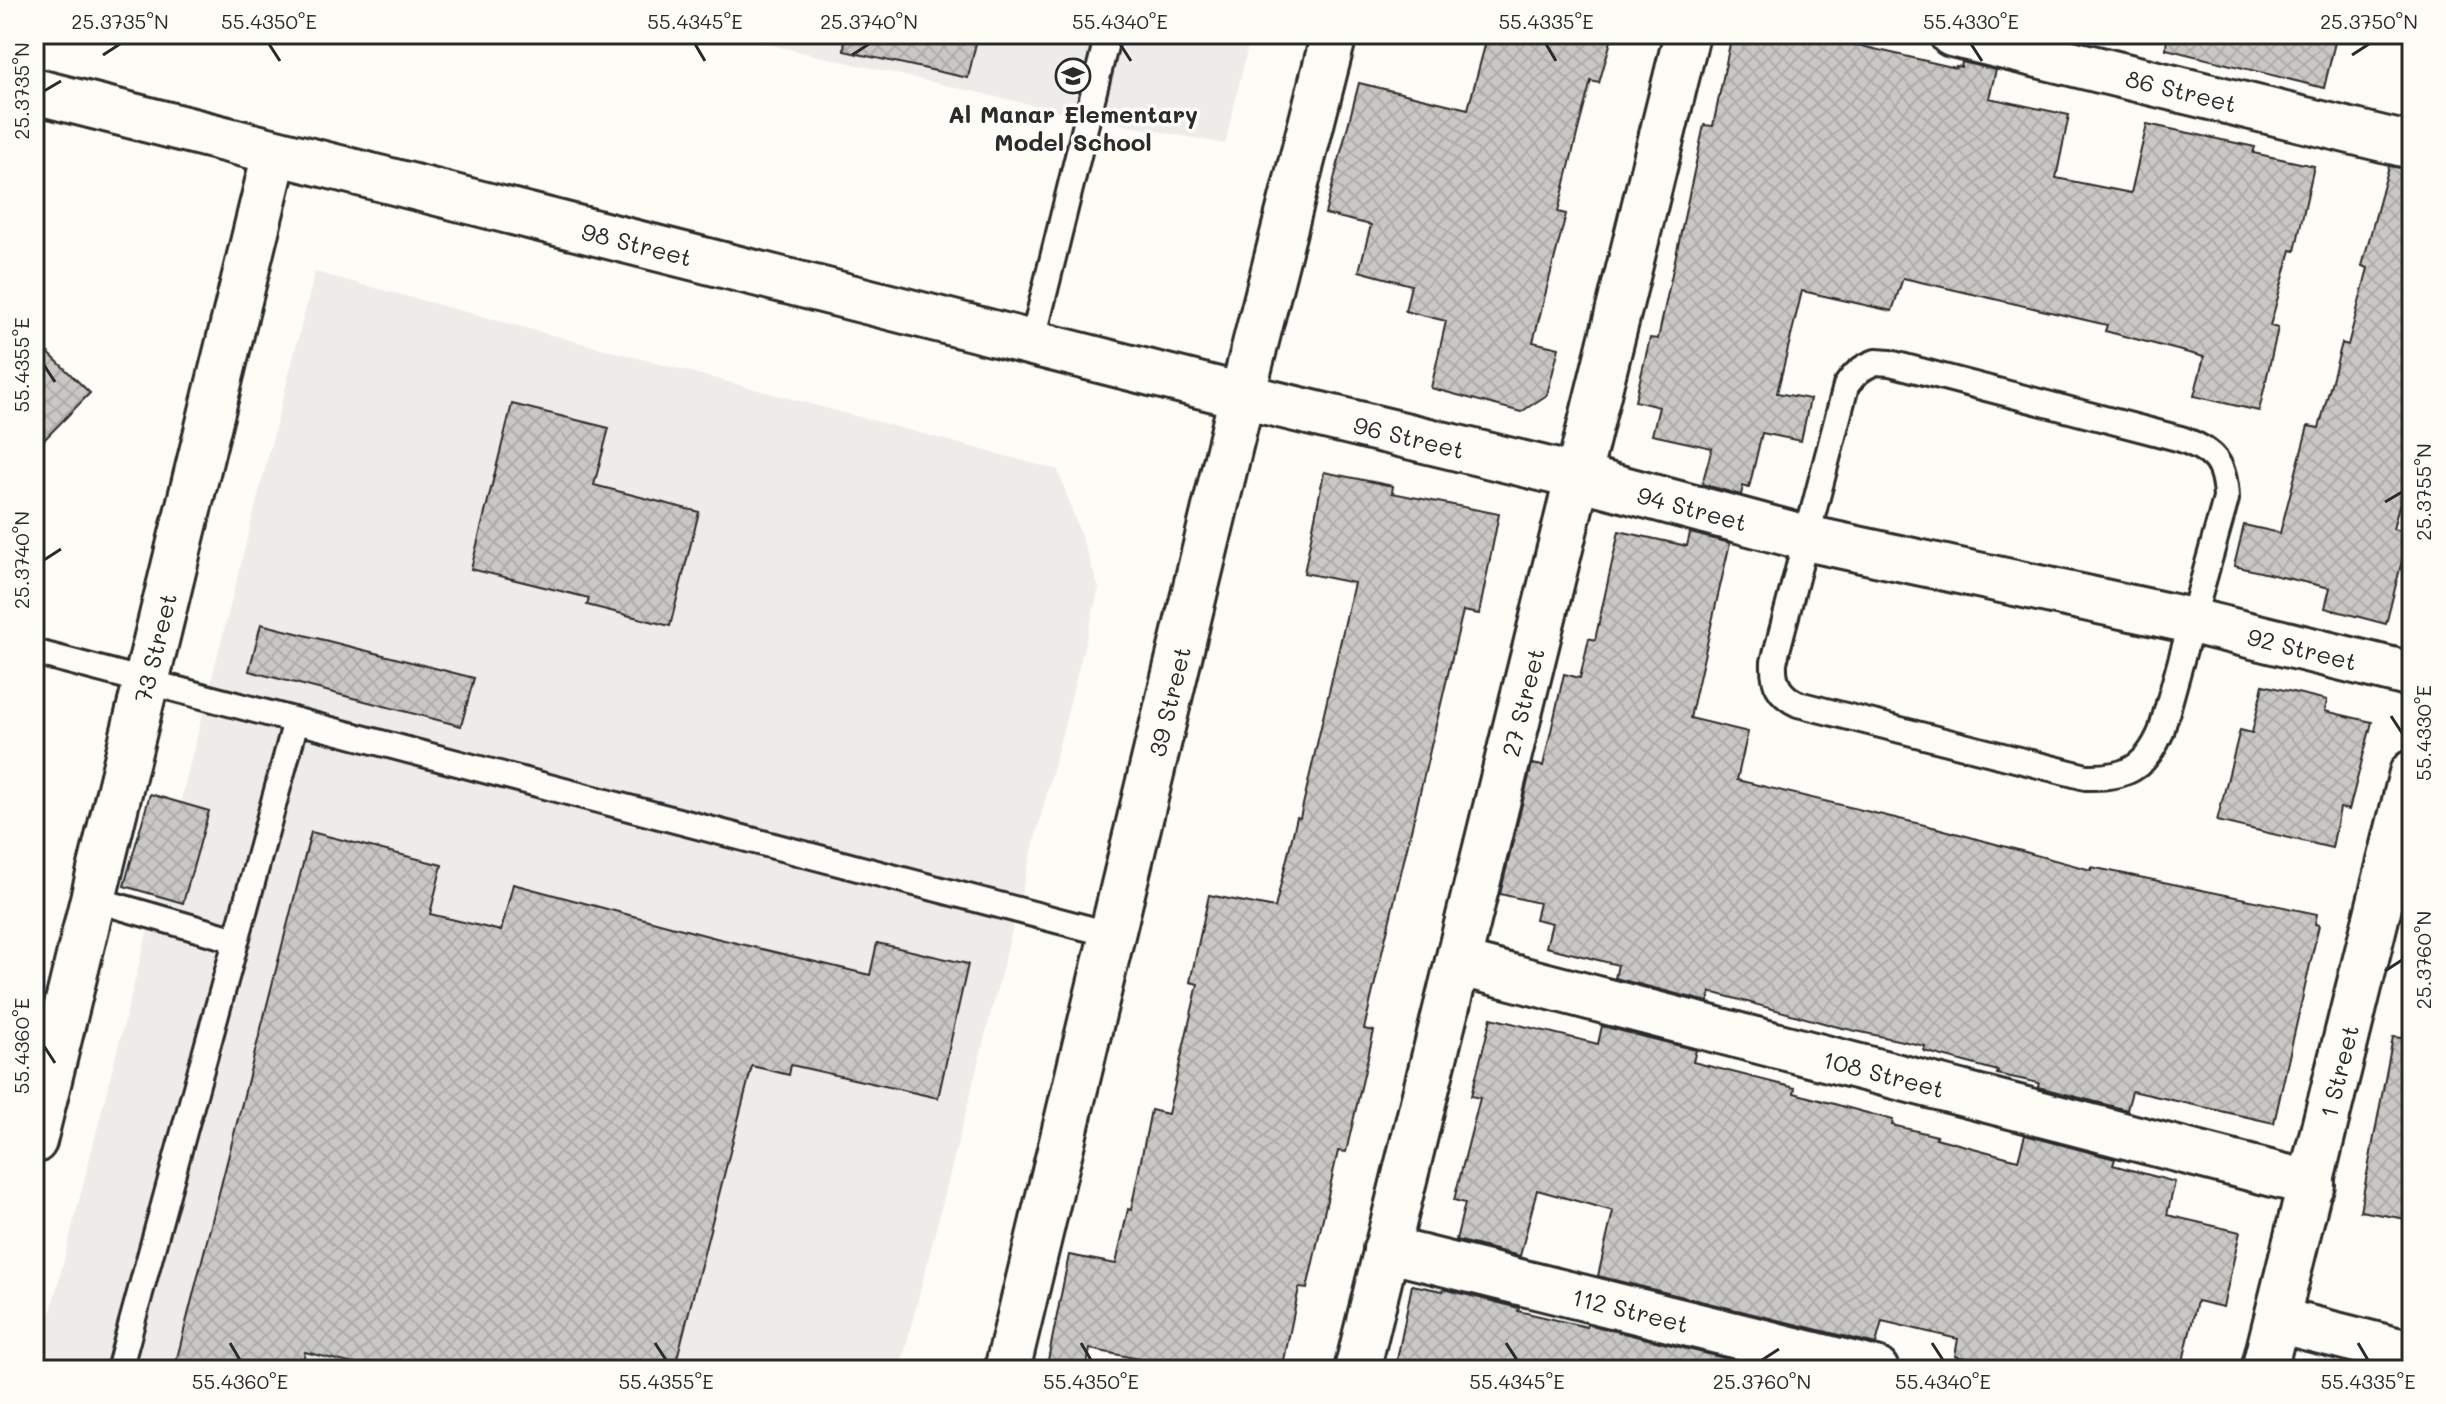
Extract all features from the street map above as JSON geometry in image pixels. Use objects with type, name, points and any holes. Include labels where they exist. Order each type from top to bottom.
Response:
[{"type":"street","name":"39 Street","points":[[1007,1370],[1242,396],[1334,34]]},
{"type":"street","name":"27 Street","points":[[1357,1370],[1687,34]]},
{"type":"street","name":"86 Street","points":[[1952,34],[2412,146]]},
{"type":"street","name":"98 Street","points":[[34,91],[1242,396]]},
{"type":"street","name":"73 Street","points":[[34,1141],[275,153]]},
{"type":"street","name":"96 Street","points":[[1242,396],[1578,477]]},
{"type":"street","name":"94 Street","points":[[1578,477],[1806,538],[2192,621]]},
{"type":"street","name":"92 Street","points":[[2192,621],[2412,675]]},
{"type":"street","name":"1 Street","points":[[2264,1370],[2412,773]]},
{"type":"street","name":"108 Street","points":[[1458,963],[2312,1184]]},
{"type":"street","name":"112 Street","points":[[1386,1249],[1876,1370]]},
{"type":"street","points":[[2277,1320],[2412,1354]]},
{"type":"lane","points":[[1032,343],[1108,34]]},
{"type":"lane","points":[[1876,362],[1890,363],[2201,446],[2216,460],[2226,478],[2226,499],[2192,621],[2161,732],[2152,752],[2134,768],[2111,778],[2086,777],[1798,704],[1786,698],[1773,676],[1774,662],[1846,386],[1864,366],[1876,362]]},
{"type":"lane","points":[[34,652],[1113,935]]},
{"type":"lane","points":[[119,1370],[296,721]]},
{"type":"lane","points":[[93,899],[236,940]]},
{"type":"shaded area","name":"Al Manar Elementary Model School","points":[[724,34],[1251,34],[1225,144],[1088,118]]},
{"type":"shaded area","points":[[315,272],[1058,470],[1099,588],[900,1370],[36,1370]]},
{"type":"building","points":[[845,34],[978,34],[968,78],[844,51]]},
{"type":"building","points":[[1488,34],[1613,34],[1599,83],[1591,81],[1579,126],[1558,212],[1566,214],[1533,342],[1559,348],[1547,395],[1521,412],[1431,388],[1446,321],[1405,311],[1411,285],[1359,271],[1371,225],[1325,214],[1359,83],[1468,109]]},
{"type":"building","points":[[1732,34],[1810,34],[1956,68],[1961,67],[1962,62],[1996,70],[1989,98],[2069,115],[2056,178],[2131,193],[2147,124],[2255,147],[2253,153],[2314,166],[2295,251],[2291,250],[2270,326],[2278,328],[2259,411],[2194,396],[2204,357],[2105,331],[2107,325],[1903,278],[1892,311],[1802,291],[1777,393],[1810,399],[1801,441],[1762,433],[1749,488],[1743,486],[1741,495],[1702,484],[1712,448],[1652,435],[1659,407],[1635,401],[1650,338],[1658,339],[1704,125],[1713,126]]},
{"type":"building","points":[[2167,34],[2337,34],[2324,88],[2166,49]]},
{"type":"building","points":[[2389,166],[2412,170],[2412,455],[2393,529],[2409,533],[2386,624],[2325,608],[2330,588],[2234,566],[2244,525],[2280,533],[2308,426],[2319,428],[2342,343],[2348,345],[2368,268],[2362,266]]},
{"type":"building","points":[[34,339],[90,393],[34,450]]},
{"type":"building","points":[[512,404],[609,428],[594,485],[699,512],[670,626],[587,605],[589,598],[471,569]]},
{"type":"building","points":[[1324,472],[1393,486],[1392,493],[1499,514],[1479,614],[1463,611],[1364,1029],[1374,1031],[1346,1152],[1338,1151],[1307,1289],[1299,1288],[1282,1370],[1192,1370],[1090,1349],[1086,1370],[1046,1370],[1069,1255],[1116,1264],[1128,1209],[1131,1210],[1151,1110],[1168,1114],[1198,984],[1190,982],[1209,895],[1275,908],[1297,817],[1300,818],[1354,583],[1304,573]]},
{"type":"building","points":[[1619,531],[1687,546],[1690,533],[1730,543],[1690,718],[1748,732],[1737,780],[1937,828],[2091,870],[2091,867],[2317,914],[2315,924],[2319,925],[2274,1123],[2132,1091],[2127,1110],[2038,1087],[2039,1083],[1997,1074],[1998,1071],[1924,1051],[1925,1046],[1838,1027],[1711,992],[1708,1002],[1615,978],[1618,965],[1546,947],[1552,923],[1535,919],[1539,903],[1500,894],[1532,764],[1543,766],[1564,674],[1580,678],[1589,638],[1595,640]]},
{"type":"building","points":[[261,624],[474,678],[461,726],[249,671]]},
{"type":"building","points":[[2263,685],[2327,700],[2325,711],[2372,722],[2349,810],[2340,808],[2332,848],[2217,821],[2240,730],[2252,733]]},
{"type":"building","points":[[150,794],[209,811],[183,903],[124,886]]},
{"type":"building","points":[[311,832],[442,865],[430,914],[501,931],[513,884],[870,975],[877,943],[968,964],[938,1098],[791,1065],[789,1075],[752,1066],[674,1370],[377,1370],[305,1352],[301,1370],[174,1370]]},
{"type":"building","points":[[1491,1018],[1598,1044],[1602,1026],[1696,1050],[1693,1062],[1795,1088],[1794,1093],[1893,1120],[1892,1125],[1936,1138],[2018,1160],[2025,1135],[2115,1159],[2113,1165],[2175,1182],[2167,1215],[2240,1232],[2223,1307],[2197,1301],[2181,1370],[2018,1370],[1955,1356],[1958,1339],[1882,1321],[1876,1344],[1598,1276],[1613,1211],[1537,1190],[1520,1256],[1456,1240],[1465,1203],[1454,1200],[1480,1098],[1471,1096]]},
{"type":"building","points":[[2393,1037],[2412,1039],[2412,1220],[2360,1211]]},
{"type":"building","points":[[1412,1285],[1444,1289],[1519,1308],[1518,1311],[1587,1327],[1587,1324],[1772,1370],[1395,1370]]},
{"type":"place","name":"Al Manar Elementary Model School","points":[[1073,76]]}]
